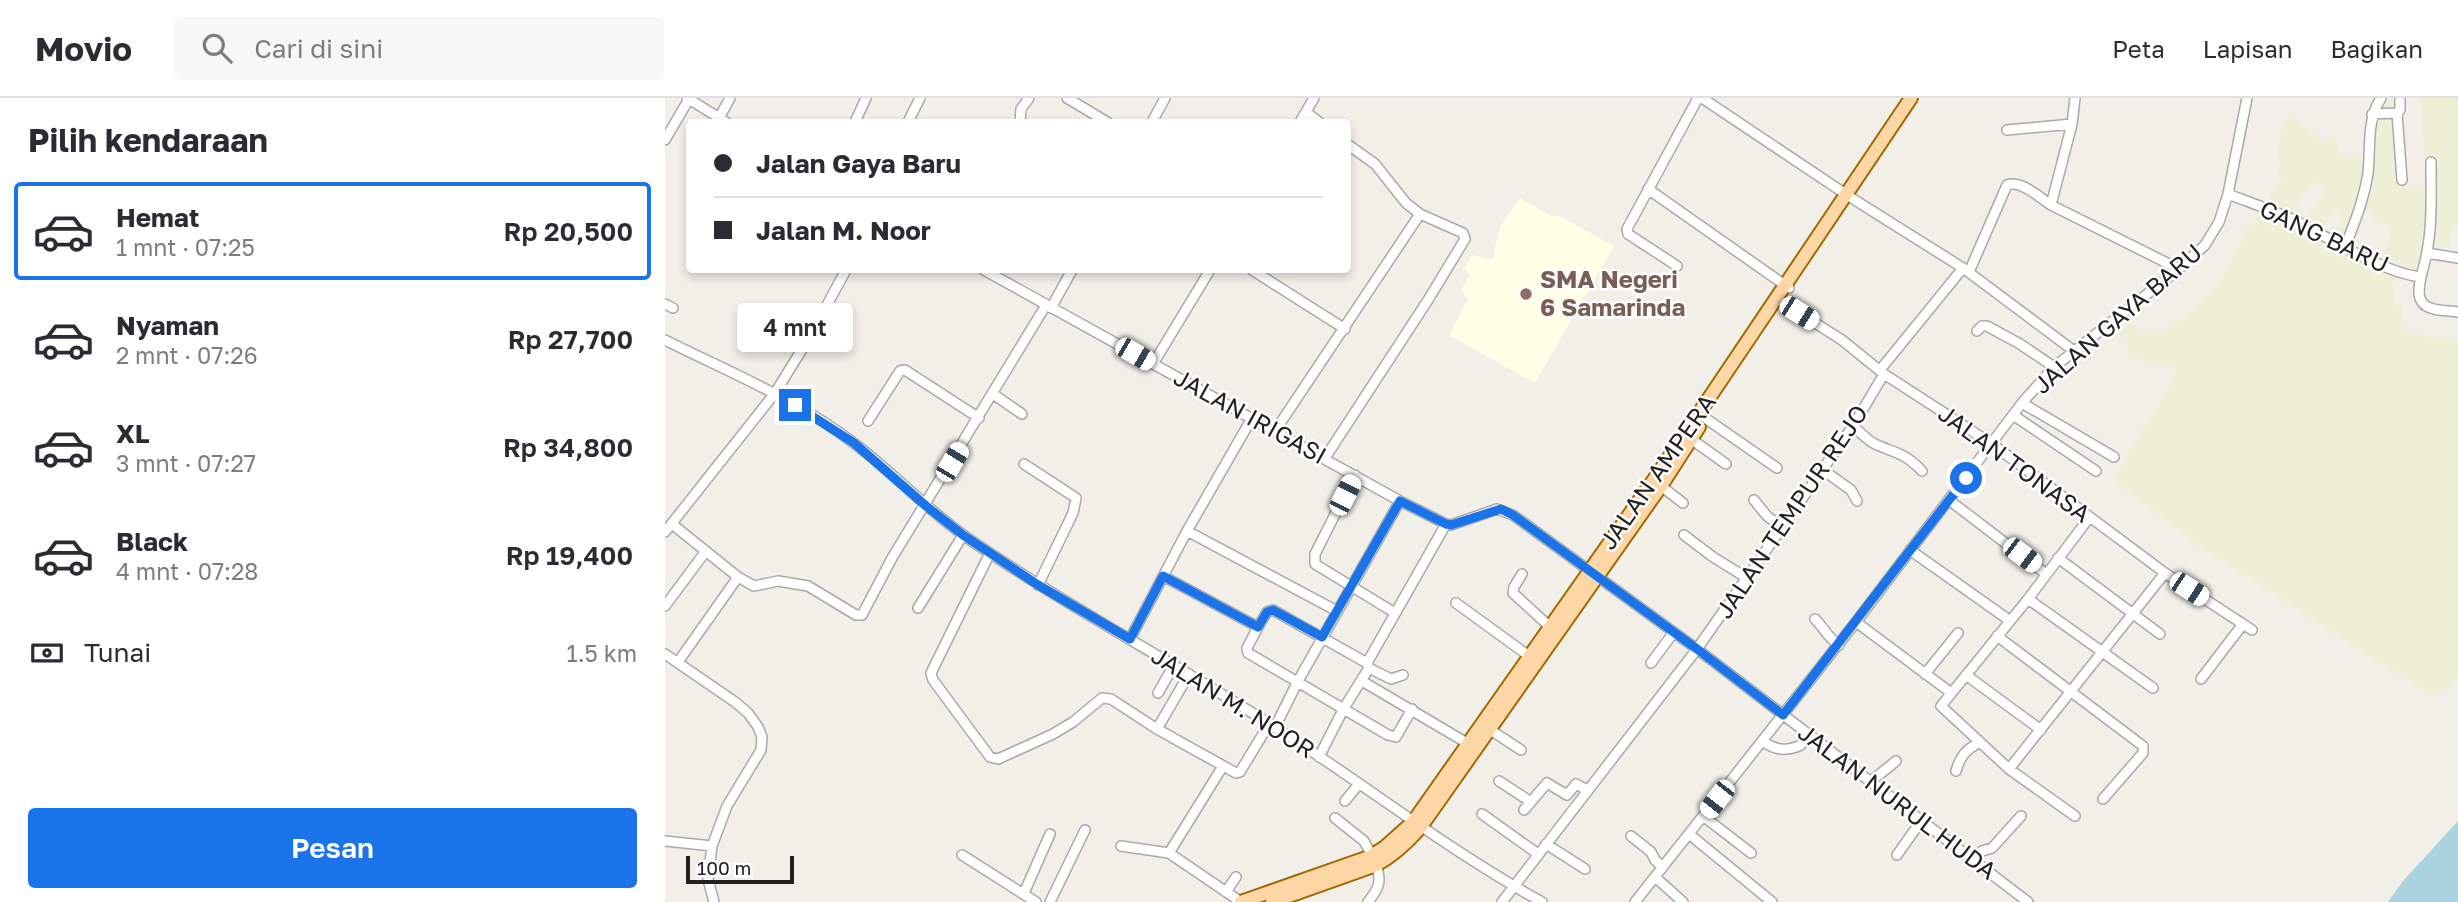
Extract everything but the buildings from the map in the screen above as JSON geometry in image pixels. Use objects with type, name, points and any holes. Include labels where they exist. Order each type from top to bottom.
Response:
[{"type":"main road","name":"JALAN AMPERA","points":[[1417,825],[1467,743],[1529,656],[1661,486],[1911,98]]},
{"type":"main road","name":"JALAN AMPERA","points":[[1847,196],[1919,98]]},
{"type":"main road","name":"JALAN AMPERA","points":[[1241,902],[1391,856],[1489,729],[1660,471],[1779,300]]},
{"type":"main road","name":"JALAN AMPERA","points":[[1272,902],[1374,860]]},
{"type":"street","points":[[722,119],[730,98]]},
{"type":"street","points":[[856,119],[866,98]]},
{"type":"street","points":[[910,119],[920,98]]},
{"type":"street","points":[[1020,119],[1021,109],[1029,98]]},
{"type":"street","points":[[1067,98],[1102,119]]},
{"type":"street","points":[[1154,119],[1165,98]]},
{"type":"street","points":[[1302,119],[1314,98]]},
{"type":"street","points":[[2075,98],[2072,124],[2051,205],[2179,269]]},
{"type":"street","name":"JALAN GAYA BARU","points":[[1635,902],[1857,622],[2022,403],[2054,367],[2179,269],[2205,245],[2214,233],[2228,194],[2247,98]]},
{"type":"street","points":[[2345,247],[2365,189],[2372,114],[2381,98]]},
{"type":"street","points":[[2400,98],[2400,110],[2397,113],[2402,180]]},
{"type":"street","points":[[665,140],[688,99],[720,119]]},
{"type":"street","points":[[1677,266],[1627,232],[1696,99],[1966,270],[2074,351]]},
{"type":"street","points":[[1306,112],[1315,119]]},
{"type":"street","points":[[2372,114],[2397,113]]},
{"type":"street","points":[[2007,130],[2072,124]]},
{"type":"street","points":[[1325,458],[1465,236],[1420,214],[1399,197],[1375,164],[1351,147]]},
{"type":"street","points":[[2431,162],[2427,253],[2421,277],[2420,298],[2424,304],[2437,309],[2458,312]]},
{"type":"street","name":"JALAN TEMPUR REJO","points":[[1502,902],[1697,649],[1853,426],[1882,372],[1966,270],[2007,185],[2018,184],[2051,205]]},
{"type":"street","points":[[1648,189],[1787,287]]},
{"type":"street","name":"GANG BARU","points":[[2228,194],[2294,220],[2345,247],[2406,274],[2421,277]]},
{"type":"street","points":[[1276,428],[1420,214]]},
{"type":"street","points":[[2427,253],[2458,258]]},
{"type":"street","points":[[665,532],[775,393],[844,273]]},
{"type":"street","name":"JALAN IRIGASI","points":[[989,273],[1252,418],[1276,428],[1400,501],[1446,524]]},
{"type":"street","points":[[672,524],[738,577],[754,586],[778,581],[808,586],[852,613],[862,615],[892,558],[1070,273]]},
{"type":"street","points":[[1153,364],[1208,273]]},
{"type":"street","points":[[1257,273],[1345,328]]},
{"type":"street","name":"JALAN TONASA","points":[[1779,300],[1842,340],[1882,372],[1992,444],[2165,573],[2252,630]]},
{"type":"street","points":[[1977,331],[1982,326],[1987,326],[2054,367]]},
{"type":"street","name":"JALAN M. NOOR","points":[[665,340],[775,393],[854,443],[963,535],[1038,585],[1272,725],[1417,825],[1542,902]]},
{"type":"street","points":[[868,421],[900,371],[905,370],[979,418]]},
{"type":"street","points":[[993,394],[1022,414]]},
{"type":"street","points":[[2022,403],[2114,457]]},
{"type":"street","points":[[2013,415],[2096,471]]},
{"type":"street","points":[[1130,639],[1187,531],[1252,418]]},
{"type":"street","points":[[1705,418],[1777,468]]},
{"type":"street","points":[[1853,426],[1876,444],[1911,460],[1923,471]]},
{"type":"street","points":[[1691,439],[1726,464]]},
{"type":"street","points":[[1024,464],[1076,498],[1073,513],[1038,585]]},
{"type":"street","points":[[1823,470],[1854,494],[1857,500]]},
{"type":"street","points":[[1355,475],[1315,554],[1315,564],[1395,612]]},
{"type":"street","points":[[1661,486],[1683,503]]},
{"type":"street","points":[[1754,500],[1767,516],[1783,528]]},
{"type":"street","points":[[1949,500],[2046,574]]},
{"type":"street","points":[[990,553],[931,673],[933,680],[986,752],[998,759],[1053,734],[1073,722],[1102,698],[1111,699],[1157,729],[1236,773],[1240,772],[1272,725],[1400,501]]},
{"type":"street","points":[[1319,757],[1344,708],[1362,681],[1395,612],[1446,524],[1461,523],[1501,509],[1593,574]]},
{"type":"street","points":[[2075,816],[2009,769],[1941,709],[1941,704],[2028,599],[2089,518]]},
{"type":"street","points":[[1187,531],[1337,611]]},
{"type":"street","points":[[918,608],[963,535]]},
{"type":"street","points":[[1684,535],[1747,578]]},
{"type":"street","points":[[665,606],[706,551]]},
{"type":"street","points":[[1910,551],[2009,620]]},
{"type":"street","points":[[2058,558],[2160,634]]},
{"type":"street","points":[[2009,769],[2165,573]]},
{"type":"street","points":[[1522,574],[1513,593],[1550,627]]},
{"type":"street","name":"JALAN NURUL HUDA","points":[[1593,574],[1786,711],[1807,735],[2028,902]]},
{"type":"street","points":[[1163,576],[1258,627]]},
{"type":"street","points":[[678,662],[738,577]]},
{"type":"street","points":[[2028,599],[2153,688]]},
{"type":"street","points":[[1456,603],[1529,656]]},
{"type":"street","points":[[1403,675],[1391,679],[1273,610],[1267,612],[1247,648],[1247,652],[1391,737],[1396,737],[1412,709]]},
{"type":"street","points":[[1815,619],[1827,631],[1831,640],[1839,645]]},
{"type":"street","points":[[1857,622],[1950,692]]},
{"type":"street","points":[[2201,679],[2243,624]]},
{"type":"street","points":[[1651,663],[1674,632]]},
{"type":"street","points":[[1924,674],[1958,633]]},
{"type":"street","points":[[1997,636],[2143,746],[2143,753],[2103,799]]},
{"type":"street","points":[[665,654],[748,713],[762,737],[761,750],[727,806],[712,846],[708,879],[714,902]]},
{"type":"street","points":[[1158,693],[1174,665]]},
{"type":"street","points":[[1157,729],[1189,674]]},
{"type":"street","points":[[1966,675],[2041,730]]},
{"type":"street","points":[[1362,681],[1467,743]]},
{"type":"street","points":[[1489,729],[1521,750]]},
{"type":"street","points":[[1762,741],[1773,748],[1790,748],[1801,745],[1807,735]]},
{"type":"street","points":[[1956,771],[1962,755],[1968,748],[1979,743]]},
{"type":"street","points":[[1870,782],[1896,761]]},
{"type":"street","points":[[1169,853],[1223,765]]},
{"type":"street","points":[[1499,780],[1527,806],[1547,783],[1578,803]]},
{"type":"street","points":[[1345,801],[1359,784]]},
{"type":"street","points":[[1567,795],[1576,784],[1587,790]]},
{"type":"street","points":[[1482,814],[1538,854]]},
{"type":"street","points":[[1703,816],[1751,853]]},
{"type":"street","points":[[1974,860],[1982,851],[1992,848],[2021,816]]},
{"type":"street","points":[[1335,818],[1364,841],[1374,860],[1381,881],[1368,902]]},
{"type":"street","points":[[1897,855],[1921,821]]},
{"type":"street","points":[[1050,902],[1086,830]]},
{"type":"street","points":[[1024,893],[1050,834]]},
{"type":"street","points":[[1689,834],[1772,902]]},
{"type":"street","points":[[1631,836],[1651,852],[1663,867]]},
{"type":"street","points":[[665,841],[712,846]]},
{"type":"street","points":[[1546,844],[1585,869]]},
{"type":"street","points":[[1121,845],[1169,853],[1241,902]]},
{"type":"street","points":[[962,855],[1036,902]]},
{"type":"street","points":[[1227,892],[1236,877]]},
{"type":"street","points":[[1655,877],[1683,902]]},
{"type":"shaded area","points":[[2371,98],[2398,98],[2397,182],[2411,192],[2426,185],[2421,98],[2458,98],[2458,225],[2452,226],[2450,247],[2426,245],[2419,253],[2415,271],[2381,254],[2391,233],[2390,226],[2376,223],[2371,217],[2372,212],[2360,210],[2343,239],[2332,234],[2343,217],[2338,211],[2333,212],[2321,229],[2305,221],[2326,188],[2313,182],[2292,211],[2269,202],[2273,187],[2281,181],[2276,164],[2282,123],[2293,117],[2324,142],[2336,135],[2338,157],[2366,155]]},
{"type":"shaded area","name":"SMA Negeri 6 Samarinda","points":[[1520,198],[1614,246],[1535,383],[1449,335],[1468,299],[1461,289],[1470,275],[1465,269],[1472,255],[1492,260],[1500,227]]},
{"type":"shaded area","points":[[2258,209],[2398,274],[2393,303],[2403,305],[2400,332],[2458,341],[2458,676],[2450,688],[2432,694],[2412,684],[2199,546],[2112,479],[2170,385],[2173,367],[2128,358],[2128,338],[2118,336],[2129,322],[2151,335],[2182,320],[2217,284]]},
{"type":"water","points":[[2458,821],[2458,902],[2388,902],[2403,881]]},
{"type":"place","name":"SMA Negeri 6 Samarinda","points":[[1526,294]]},
{"type":"route","points":[[795,405],[854,443],[963,535],[1038,585],[1130,639],[1163,576],[1258,627],[1267,612],[1273,610],[1322,637],[1400,501],[1451,525],[1501,509],[1697,649],[1783,715],[1966,478]]}]
